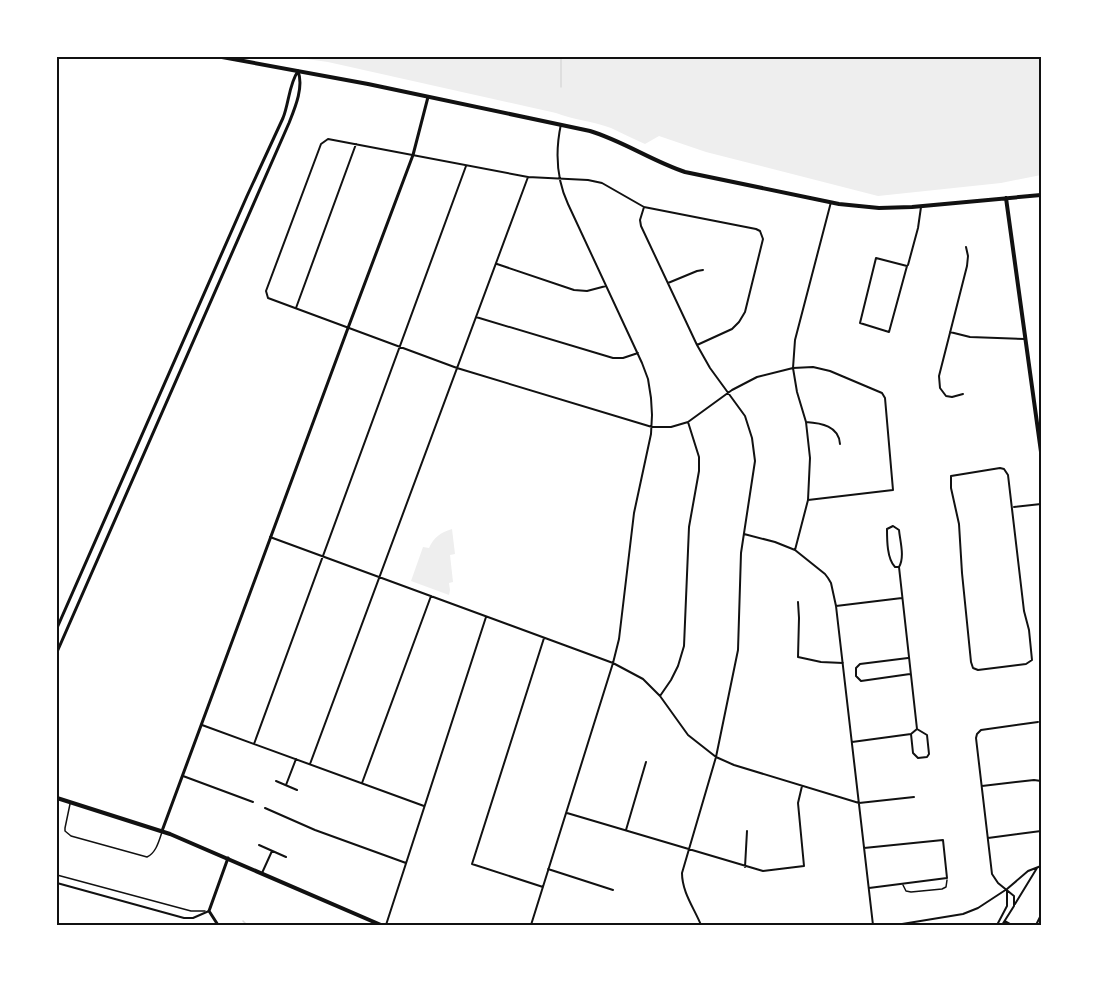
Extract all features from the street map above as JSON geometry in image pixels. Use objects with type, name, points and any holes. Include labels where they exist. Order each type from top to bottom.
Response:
[{"type":"main road","points":[[222,57],[298,70],[561,124],[604,136],[685,172],[831,202],[879,208],[921,207],[1041,195]]},
{"type":"main road","points":[[1006,198],[1041,452]]},
{"type":"main road","points":[[57,798],[162,831],[384,925]]},
{"type":"street","points":[[57,628],[283,118],[298,70]]},
{"type":"street","points":[[57,652],[287,129],[300,84],[298,70]]},
{"type":"street","points":[[162,831],[413,155],[428,96]]},
{"type":"street","points":[[531,925],[619,639],[634,513],[652,427],[650,392],[644,368],[568,204],[559,178],[557,150],[561,124]]},
{"type":"street","points":[[697,345],[732,329],[745,312],[763,239],[756,229],[644,207],[602,183],[588,180],[528,177],[328,139],[321,144],[266,291],[268,298],[457,368],[652,427],[671,427],[688,422],[728,392],[757,377],[793,368],[813,367],[830,371],[882,393],[885,398],[893,490],[808,500]]},
{"type":"street","points":[[296,308],[356,144]]},
{"type":"street","points":[[254,744],[466,166]]},
{"type":"street","points":[[310,764],[528,177]]},
{"type":"street","points":[[795,550],[808,500],[810,458],[806,422],[793,368],[795,340],[831,202]]},
{"type":"street","points":[[644,207],[640,220],[641,226],[697,345],[744,416],[752,438],[755,461],[741,553],[738,650],[716,757],[682,873],[685,891],[701,925]]},
{"type":"street","points":[[907,266],[876,258],[860,322],[889,332],[918,228],[921,207]]},
{"type":"street","points":[[963,394],[949,397],[944,394],[940,388],[940,372],[967,266],[966,247]]},
{"type":"street","points":[[496,264],[574,290],[587,291],[606,286]]},
{"type":"street","points":[[668,283],[703,270]]},
{"type":"street","points":[[477,317],[614,358],[623,358],[638,353]]},
{"type":"street","points":[[950,332],[970,337],[1025,339]]},
{"type":"street","points":[[660,696],[678,666],[684,646],[688,527],[699,471],[699,457],[688,422]]},
{"type":"street","points":[[806,422],[820,423],[835,430],[840,444]]},
{"type":"street","points":[[1004,469],[1008,475],[1013,507],[1024,611],[1029,630],[1032,660],[1026,664],[976,669],[973,668],[971,662],[959,524],[951,488],[951,476],[1004,469]]},
{"type":"street","points":[[1013,507],[1041,504]]},
{"type":"street","points":[[898,567],[891,564],[887,537],[887,530],[893,526],[899,530],[902,563],[898,567],[917,729]]},
{"type":"street","points":[[744,534],[776,542],[795,550],[827,576],[831,583],[836,606],[873,925]]},
{"type":"street","points":[[270,537],[613,663],[643,679],[660,696],[688,735],[716,757],[734,765],[859,803],[915,797]]},
{"type":"street","points":[[362,783],[431,596]]},
{"type":"street","points":[[836,606],[902,598]]},
{"type":"street","points":[[798,602],[798,657],[821,662],[843,663]]},
{"type":"street","points":[[384,925],[486,617]]},
{"type":"street","points":[[543,887],[472,864],[544,638]]},
{"type":"street","points":[[908,658],[860,664],[856,668],[856,676],[861,681],[910,675]]},
{"type":"street","points":[[1014,906],[1014,896],[998,883],[992,874],[976,738],[979,732],[985,729],[1038,722]]},
{"type":"street","points":[[202,725],[424,806]]},
{"type":"street","points":[[852,742],[911,734],[917,729]]},
{"type":"street","points":[[911,734],[914,753],[918,758],[927,757],[929,754],[927,735],[917,729]]},
{"type":"street","points":[[286,785],[296,759]]},
{"type":"street","points":[[626,830],[646,762]]},
{"type":"street","points":[[183,776],[253,802]]},
{"type":"street","points":[[276,781],[297,790]]},
{"type":"street","points":[[982,786],[1041,781]]},
{"type":"street","points":[[566,813],[764,871],[804,866],[798,803],[802,786]]},
{"type":"street","points":[[265,808],[315,830],[406,863]]},
{"type":"street","points":[[745,867],[747,831]]},
{"type":"street","points":[[988,838],[1041,831]]},
{"type":"street","points":[[864,848],[943,840],[947,878],[869,888]]},
{"type":"street","points":[[259,845],[286,857]]},
{"type":"street","points":[[262,873],[272,851]]},
{"type":"street","points":[[57,883],[184,918],[194,918],[209,911],[228,858]]},
{"type":"street","points":[[896,925],[963,914],[978,908],[1028,871],[1039,867]]},
{"type":"street","points":[[1002,925],[1039,867]]},
{"type":"street","points":[[549,869],[613,890]]},
{"type":"street","points":[[997,925],[1007,906],[1006,889]]},
{"type":"street","points":[[209,911],[218,925]]},
{"type":"street","points":[[1036,925],[1041,915]]},
{"type":"street","points":[[1005,921],[1012,925]]},
{"type":"lane","points":[[70,802],[65,831],[71,836],[147,857],[155,850],[162,831]]},
{"type":"lane","points":[[57,875],[191,911],[209,911]]},
{"type":"lane","points":[[902,884],[906,891],[910,892],[942,889],[946,887],[947,878]]},
{"type":"shaded area","points":[[292,57],[1041,57],[1041,175],[1001,183],[878,196],[706,152],[659,136],[645,144],[611,128],[556,113],[328,62]]},
{"type":"shaded area","points":[[452,529],[455,554],[450,555],[453,582],[449,583],[449,595],[411,581],[423,547],[429,548],[438,536]]},
{"type":"waterway","points":[[561,57],[561,87]]},
{"type":"waterway","points":[[243,921],[247,925]]}]
